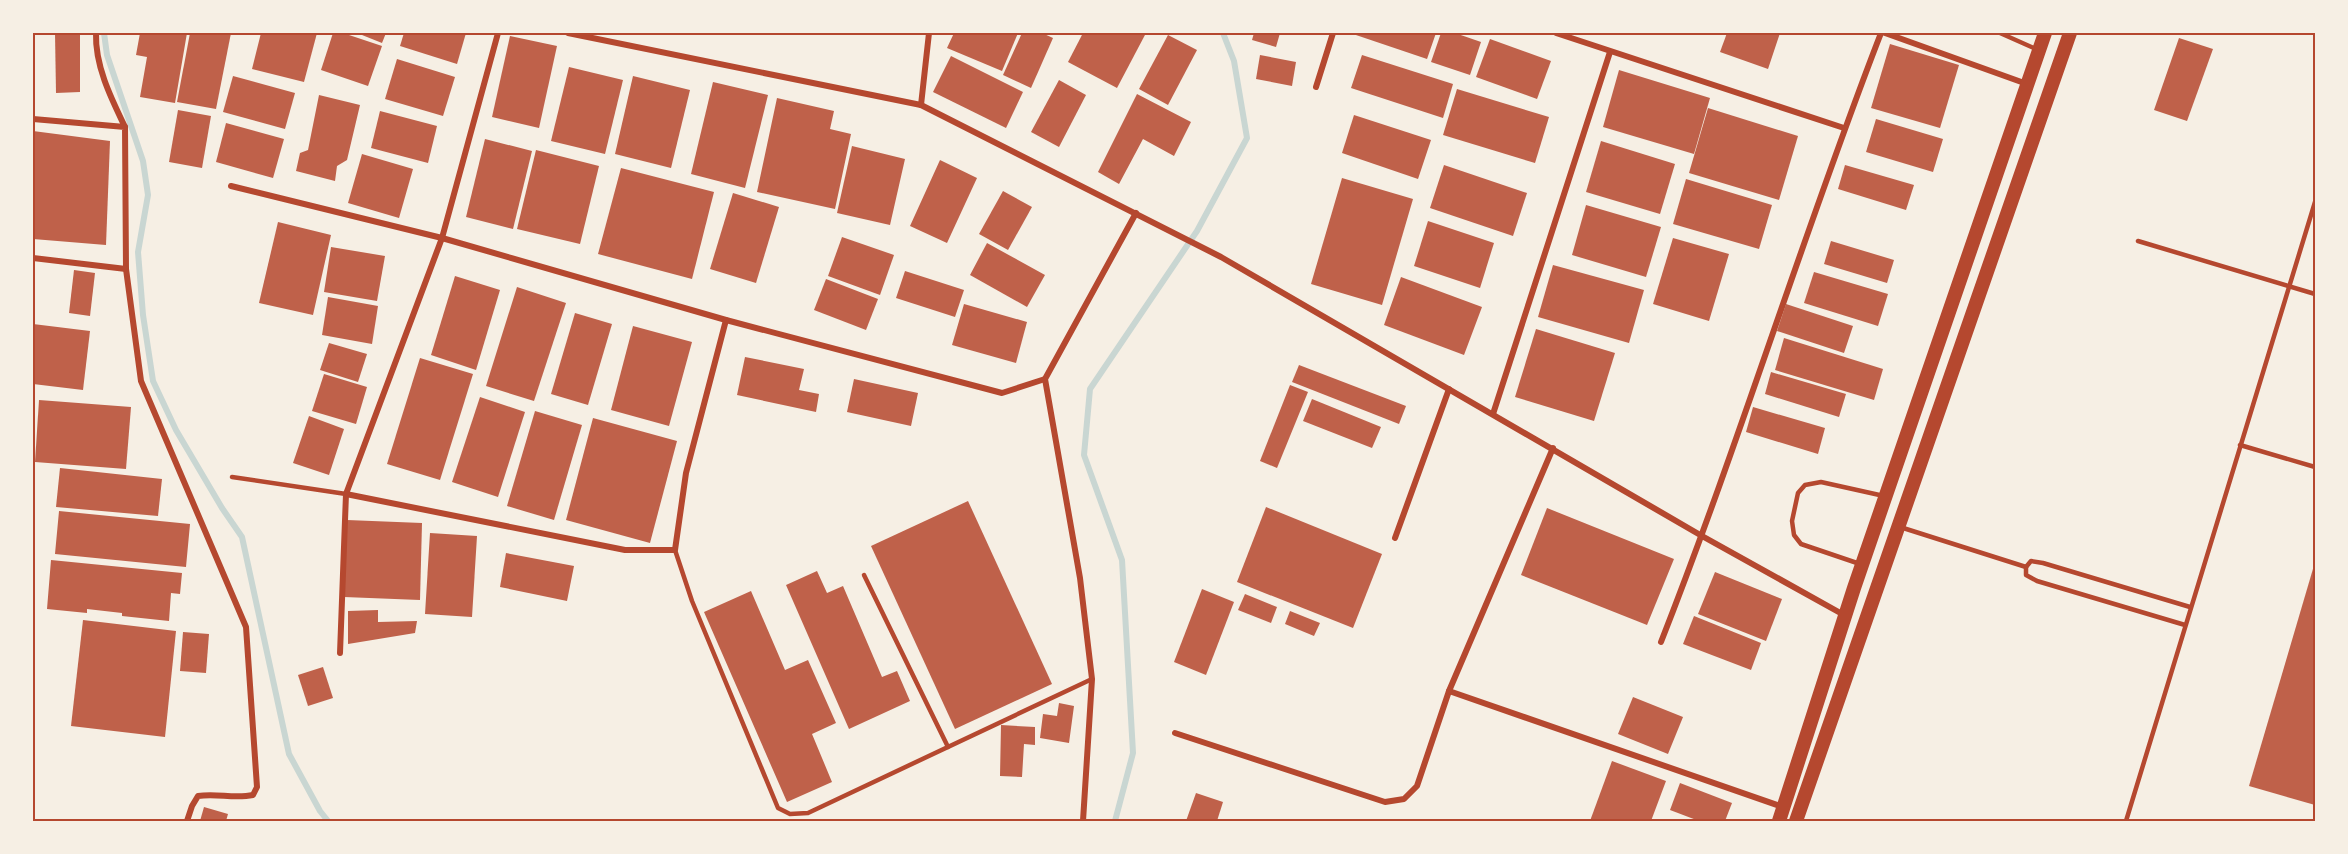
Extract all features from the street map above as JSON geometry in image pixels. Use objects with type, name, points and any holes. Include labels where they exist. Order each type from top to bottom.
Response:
[{"type":"main road","points":[[1779,821],[1885,496],[2044,33]]},
{"type":"main road","points":[[1796,821],[2070,33]]},
{"type":"street","points":[[96,33],[100,66],[125,127],[126,269],[141,381],[246,627],[257,787],[253,795],[241,798],[210,794],[198,796],[187,821]]},
{"type":"street","points":[[340,653],[346,494],[442,238],[498,33]]},
{"type":"street","points":[[568,33],[921,105],[1221,257],[1702,536],[1845,616]]},
{"type":"street","points":[[921,105],[929,33]]},
{"type":"street","points":[[1316,87],[1333,33]]},
{"type":"street","points":[[1556,33],[1844,128]]},
{"type":"street","points":[[1661,642],[1702,536],[1844,128],[1881,33]]},
{"type":"street","points":[[1885,33],[2027,84]]},
{"type":"street","points":[[1493,414],[1610,52]]},
{"type":"street","points":[[33,118],[125,127]]},
{"type":"street","points":[[231,186],[442,238],[726,320],[1002,393],[1045,379]]},
{"type":"street","points":[[1083,821],[1092,679],[1080,578],[1045,379],[1136,213]]},
{"type":"street","points":[[33,258],[126,269]]},
{"type":"street","points":[[346,494],[626,550],[675,550],[686,473],[726,320]]},
{"type":"street","points":[[1395,538],[1449,389]]},
{"type":"street","points":[[1175,734],[1385,802],[1404,799],[1417,786],[1449,691],[1553,448]]},
{"type":"street","points":[[1449,691],[1784,807]]},
{"type":"lane","points":[[2000,33],[2039,50]]},
{"type":"lane","points":[[2126,821],[2315,203]]},
{"type":"lane","points":[[2138,242],[2315,294]]},
{"type":"lane","points":[[2240,445],[2315,468]]},
{"type":"lane","points":[[232,477],[346,494]]},
{"type":"lane","points":[[1862,565],[1801,543],[1794,535],[1792,521],[1798,493],[1805,485],[1821,482],[1885,496]]},
{"type":"lane","points":[[1898,527],[2026,567]]},
{"type":"lane","points":[[675,550],[692,601],[778,808],[790,814],[808,813],[1092,679]]},
{"type":"lane","points":[[2185,625],[2037,581],[2026,575],[2026,567],[2031,561],[2043,563],[2190,607]]},
{"type":"lane","points":[[864,575],[948,747]]},
{"type":"building","points":[[55,33],[80,33],[80,92],[56,93]]},
{"type":"building","points":[[140,33],[187,33],[175,103],[140,97],[147,57],[136,55]]},
{"type":"building","points":[[190,33],[231,33],[216,109],[177,102]]},
{"type":"building","points":[[261,33],[317,33],[304,82],[252,69]]},
{"type":"building","points":[[333,33],[343,33],[382,46],[368,86],[321,70]]},
{"type":"building","points":[[357,33],[386,33],[382,43]]},
{"type":"building","points":[[404,33],[466,33],[457,64],[400,46]]},
{"type":"building","points":[[954,33],[1018,33],[1002,71],[947,48]]},
{"type":"building","points":[[1022,33],[1042,33],[1053,38],[1031,88],[1003,75]]},
{"type":"building","points":[[1083,33],[1146,33],[1117,88],[1068,62]]},
{"type":"building","points":[[1254,33],[1280,33],[1276,47],[1252,40]]},
{"type":"building","points":[[1350,33],[1436,33],[1427,59]]},
{"type":"building","points":[[1441,33],[1455,33],[1481,42],[1470,75],[1431,62]]},
{"type":"building","points":[[1727,33],[1780,33],[1768,69],[1720,52]]},
{"type":"building","points":[[1168,35],[1197,50],[1168,105],[1139,89]]},
{"type":"building","points":[[510,36],[557,46],[539,128],[492,117]]},
{"type":"building","points":[[2179,38],[2213,49],[2187,121],[2154,110]]},
{"type":"building","points":[[1490,39],[1551,61],[1537,99],[1476,77]]},
{"type":"building","points":[[1890,44],[1959,65],[1940,128],[1871,108]]},
{"type":"building","points":[[1260,55],[1296,62],[1292,86],[1256,79]]},
{"type":"building","points":[[1362,55],[1453,84],[1443,118],[1351,88]]},
{"type":"building","points":[[951,56],[1023,92],[1006,128],[933,92]]},
{"type":"building","points":[[397,59],[455,77],[443,116],[385,99]]},
{"type":"building","points":[[569,67],[623,80],[605,154],[551,141]]},
{"type":"building","points":[[1619,70],[1710,98],[1694,154],[1603,127]]},
{"type":"building","points":[[233,76],[295,93],[285,129],[223,112]]},
{"type":"building","points":[[633,76],[690,90],[671,168],[615,154]]},
{"type":"building","points":[[1059,80],[1086,95],[1059,147],[1031,132]]},
{"type":"building","points":[[713,82],[768,95],[745,188],[691,174]]},
{"type":"building","points":[[1457,89],[1549,117],[1535,163],[1443,135]]},
{"type":"building","points":[[1137,94],[1191,122],[1174,156],[1143,139],[1119,184],[1098,172]]},
{"type":"building","points":[[319,95],[360,105],[347,160],[337,166],[335,181],[296,171],[300,153],[308,150]]},
{"type":"building","points":[[777,98],[834,111],[830,129],[851,134],[835,209],[757,192]]},
{"type":"building","points":[[1708,108],[1798,136],[1779,200],[1689,173]]},
{"type":"building","points":[[178,110],[211,116],[202,168],[169,162]]},
{"type":"building","points":[[380,111],[437,126],[428,163],[371,148]]},
{"type":"building","points":[[1354,115],[1431,140],[1418,179],[1342,153]]},
{"type":"building","points":[[1876,119],[1943,139],[1933,172],[1866,152]]},
{"type":"building","points":[[226,123],[284,139],[273,178],[216,162]]},
{"type":"building","points":[[33,131],[110,141],[106,245],[33,239]]},
{"type":"building","points":[[485,139],[532,151],[513,229],[466,217]]},
{"type":"building","points":[[1601,141],[1675,164],[1660,214],[1586,192]]},
{"type":"building","points":[[852,146],[905,159],[890,225],[837,213]]},
{"type":"building","points":[[536,150],[599,166],[580,244],[517,229]]},
{"type":"building","points":[[362,154],[413,169],[399,218],[348,203]]},
{"type":"building","points":[[940,160],[977,178],[947,243],[910,226]]},
{"type":"building","points":[[1444,165],[1527,193],[1513,236],[1430,208]]},
{"type":"building","points":[[1845,165],[1914,185],[1906,210],[1838,189]]},
{"type":"building","points":[[621,168],[714,192],[692,279],[598,254]]},
{"type":"building","points":[[1342,178],[1413,199],[1382,305],[1311,284]]},
{"type":"building","points":[[1686,179],[1772,205],[1759,249],[1673,224]]},
{"type":"building","points":[[1003,191],[1032,207],[1008,250],[979,234]]},
{"type":"building","points":[[733,193],[779,207],[756,283],[710,269]]},
{"type":"building","points":[[1586,205],[1661,227],[1646,277],[1572,255]]},
{"type":"building","points":[[1428,221],[1494,243],[1480,288],[1414,266]]},
{"type":"building","points":[[278,222],[331,235],[313,315],[259,303]]},
{"type":"building","points":[[842,237],[894,255],[880,295],[828,276]]},
{"type":"building","points":[[1673,238],[1729,254],[1709,321],[1653,304]]},
{"type":"building","points":[[1831,241],[1894,260],[1887,283],[1824,264]]},
{"type":"building","points":[[987,243],[1045,275],[1027,307],[970,275]]},
{"type":"building","points":[[331,247],[385,256],[377,301],[324,292]]},
{"type":"building","points":[[1553,265],[1644,290],[1629,343],[1538,317]]},
{"type":"building","points":[[74,270],[95,273],[90,316],[69,313]]},
{"type":"building","points":[[905,271],[964,290],[955,317],[896,298]]},
{"type":"building","points":[[1814,272],[1888,294],[1878,326],[1804,303]]},
{"type":"building","points":[[455,276],[500,290],[476,370],[431,355]]},
{"type":"building","points":[[1401,277],[1482,307],[1464,355],[1384,325]]},
{"type":"building","points":[[826,279],[878,299],[866,330],[814,310]]},
{"type":"building","points":[[517,287],[566,303],[534,401],[486,386]]},
{"type":"building","points":[[328,297],[378,306],[372,344],[322,335]]},
{"type":"building","points":[[964,304],[1027,322],[1016,363],[952,345]]},
{"type":"building","points":[[1786,304],[1853,326],[1844,353],[1777,331]]},
{"type":"building","points":[[575,313],[612,324],[588,405],[551,394]]},
{"type":"building","points":[[33,324],[90,331],[83,390],[33,384]]},
{"type":"building","points":[[633,326],[692,342],[669,426],[611,410]]},
{"type":"building","points":[[1536,329],[1615,353],[1594,421],[1515,397]]},
{"type":"building","points":[[1784,338],[1883,369],[1874,400],[1775,370]]},
{"type":"building","points":[[329,343],[367,354],[358,382],[320,370]]},
{"type":"building","points":[[745,357],[804,369],[799,390],[819,394],[816,412],[737,395]]},
{"type":"building","points":[[420,358],[473,374],[440,480],[387,464]]},
{"type":"building","points":[[1299,365],[1406,406],[1399,424],[1292,382]]},
{"type":"building","points":[[1771,372],[1846,394],[1839,417],[1765,394]]},
{"type":"building","points":[[324,374],[367,387],[356,424],[312,411]]},
{"type":"building","points":[[854,379],[918,393],[911,426],[847,412]]},
{"type":"building","points":[[1290,385],[1308,392],[1277,468],[1260,461]]},
{"type":"building","points":[[480,397],[525,412],[498,497],[452,482]]},
{"type":"building","points":[[1312,399],[1381,427],[1372,448],[1303,421]]},
{"type":"building","points":[[39,400],[131,407],[126,469],[35,462]]},
{"type":"building","points":[[1753,407],[1825,428],[1818,454],[1746,432]]},
{"type":"building","points":[[535,411],[582,425],[554,520],[507,506]]},
{"type":"building","points":[[309,416],[344,429],[329,475],[293,463]]},
{"type":"building","points":[[593,418],[677,441],[650,543],[566,520]]},
{"type":"building","points":[[60,468],[162,479],[158,516],[56,507]]},
{"type":"building","points":[[968,501],[1052,684],[955,729],[871,546]]},
{"type":"building","points":[[1266,507],[1382,554],[1353,628],[1237,582]]},
{"type":"building","points":[[1547,508],[1674,559],[1647,625],[1521,575]]},
{"type":"building","points":[[59,511],[190,524],[186,567],[55,554]]},
{"type":"building","points":[[347,520],[422,523],[420,600],[344,597]]},
{"type":"building","points":[[430,533],[477,536],[472,617],[425,614]]},
{"type":"building","points":[[506,553],[574,566],[567,601],[500,587]]},
{"type":"building","points":[[51,560],[182,573],[180,594],[171,593],[169,621],[122,616],[122,613],[87,609],[87,613],[47,609]]},
{"type":"building","points":[[2315,562],[2315,805],[2249,786]]},
{"type":"building","points":[[817,571],[827,593],[843,586],[882,677],[897,671],[910,701],[849,729],[786,585]]},
{"type":"building","points":[[1715,572],[1782,599],[1766,641],[1698,614]]},
{"type":"building","points":[[1202,589],[1234,602],[1206,675],[1174,662]]},
{"type":"building","points":[[751,591],[785,670],[808,660],[836,723],[812,734],[832,782],[787,802],[704,612]]},
{"type":"building","points":[[1245,594],[1277,607],[1271,623],[1238,610]]},
{"type":"building","points":[[378,610],[378,622],[417,621],[415,633],[348,644],[348,611]]},
{"type":"building","points":[[1290,611],[1320,623],[1314,636],[1285,624]]},
{"type":"building","points":[[1694,616],[1761,643],[1751,670],[1683,644]]},
{"type":"building","points":[[83,620],[176,631],[165,737],[71,726]]},
{"type":"building","points":[[183,632],[209,634],[206,673],[180,671]]},
{"type":"building","points":[[323,667],[333,698],[308,706],[298,675]]},
{"type":"building","points":[[1633,697],[1683,717],[1668,754],[1618,734]]},
{"type":"building","points":[[1059,703],[1074,706],[1069,743],[1040,738],[1043,714],[1057,716]]},
{"type":"building","points":[[1001,725],[1035,727],[1035,745],[1024,744],[1022,777],[1000,776]]},
{"type":"building","points":[[1612,761],[1666,781],[1651,821],[1590,821]]},
{"type":"building","points":[[1680,783],[1732,803],[1725,821],[1699,821],[1670,810]]},
{"type":"building","points":[[1196,793],[1223,802],[1217,821],[1186,821]]},
{"type":"building","points":[[204,807],[228,814],[226,821],[200,821]]},
{"type":"waterway","points":[[104,33],[107,55],[143,161],[148,195],[138,252],[143,315],[153,381],[176,430],[242,537],[289,754],[320,811],[328,821]]},
{"type":"waterway","points":[[1115,821],[1133,753],[1122,560],[1084,455],[1090,389],[1197,231],[1247,138],[1234,61],[1223,33]]}]
